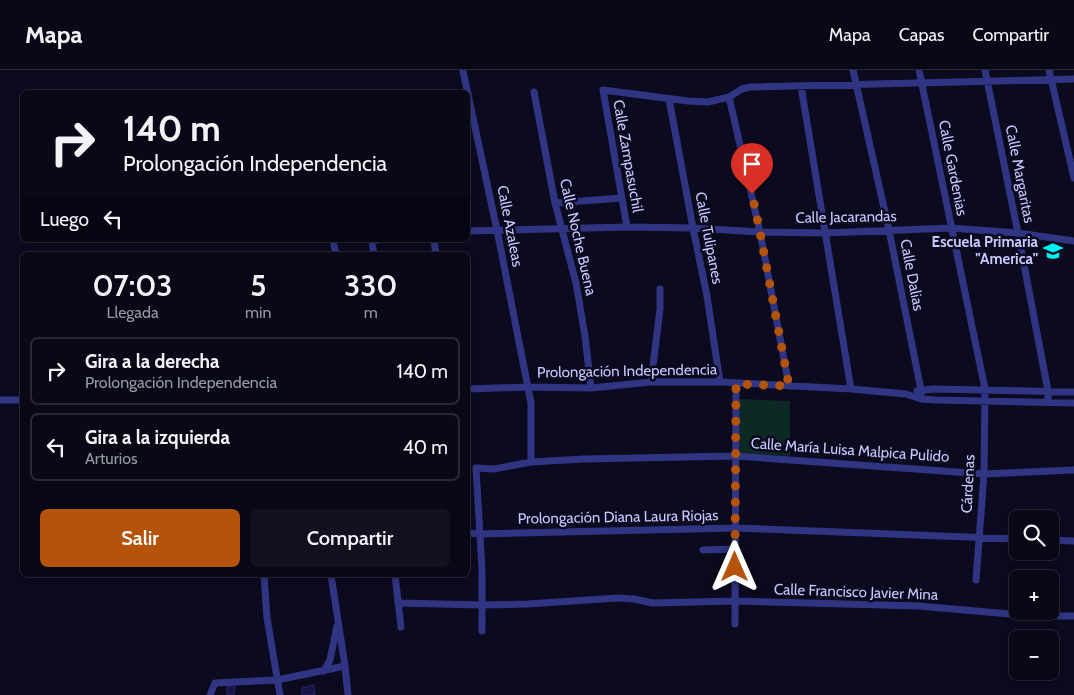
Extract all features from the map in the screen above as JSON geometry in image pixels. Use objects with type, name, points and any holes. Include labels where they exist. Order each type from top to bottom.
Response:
[{"type":"street","name":"Calle Dalias","points":[[853,70],[888,230],[921,390],[921,398]]},
{"type":"street","name":"Calle Gardenias","points":[[919,70],[985,389]]},
{"type":"street","name":"Calle Margaritas","points":[[985,70],[1048,391],[1048,402]]},
{"type":"street","points":[[1049,70],[1074,178]]},
{"type":"street","name":"Calle Azaleas","points":[[463,71],[467,90]]},
{"type":"street","points":[[669,99],[708,102],[730,97],[742,89],[750,87],[1074,79]]},
{"type":"street","points":[[801,86],[825,233],[832,264],[851,389]]},
{"type":"street","name":"Calle Zampasuchil","points":[[627,227],[603,90],[669,99]]},
{"type":"street","name":"Calle Noche Buena","points":[[534,92],[555,203],[576,283],[591,388]]},
{"type":"street","points":[[730,97],[760,232],[789,386]]},
{"type":"street","name":"Calle Tulipanes","points":[[669,99],[707,296],[720,382]]},
{"type":"street","name":"Calle Azaleas","points":[[470,104],[532,402],[531,462]]},
{"type":"street","points":[[555,203],[622,198]]},
{"type":"street","name":"Calle Jacarandas","points":[[470,231],[627,227],[825,233],[951,228],[1018,233],[1074,241]]},
{"type":"street","points":[[651,382],[660,309],[660,289]]},
{"type":"street","name":"Prolongación Independencia","points":[[470,389],[528,386],[591,388],[651,382],[720,382],[851,389],[906,394],[921,398],[1074,403]]},
{"type":"street","points":[[735,624],[736,384]]},
{"type":"street","name":"Prolongación Independencia","points":[[906,394],[921,390],[985,389],[1074,392]]},
{"type":"street","name":"Cárdenas","points":[[976,580],[984,474],[985,389]]},
{"type":"street","points":[[0,400],[20,400]]},
{"type":"street","name":"Calle María Luisa Malpica Pulido","points":[[480,534],[476,468],[494,469],[531,462],[735,456],[984,474],[1074,470]]},
{"type":"street","name":"Prolongación Diana Laura Riojas","points":[[470,534],[735,528],[1009,539]]},
{"type":"street","points":[[480,534],[482,631]]},
{"type":"street","points":[[1059,540],[1074,541]]},
{"type":"street","points":[[703,550],[735,549]]},
{"type":"street","points":[[264,577],[268,618],[280,695]]},
{"type":"street","points":[[332,577],[348,695]]},
{"type":"street","points":[[395,577],[401,627]]},
{"type":"street","name":"Calle Francisco Javier Mina","points":[[398,603],[528,604],[617,598],[653,603],[735,601],[919,606],[1031,616],[1074,616]]},
{"type":"street","points":[[324,671],[330,660],[338,620]]},
{"type":"street","points":[[210,695],[215,683],[277,680],[345,666]]},
{"type":"green space","points":[[739,399],[790,401],[790,456],[737,453]]},
{"type":"building","points":[[235,685],[234,695],[227,695],[227,686]]},
{"type":"building","points":[[314,685],[315,695],[302,695],[302,688]]},
{"type":"place","name":"Escuela Primaria \"America\"","points":[[1053,251]]},
{"type":"route","points":[[735,567],[736,384],[789,386],[752,194]]}]
